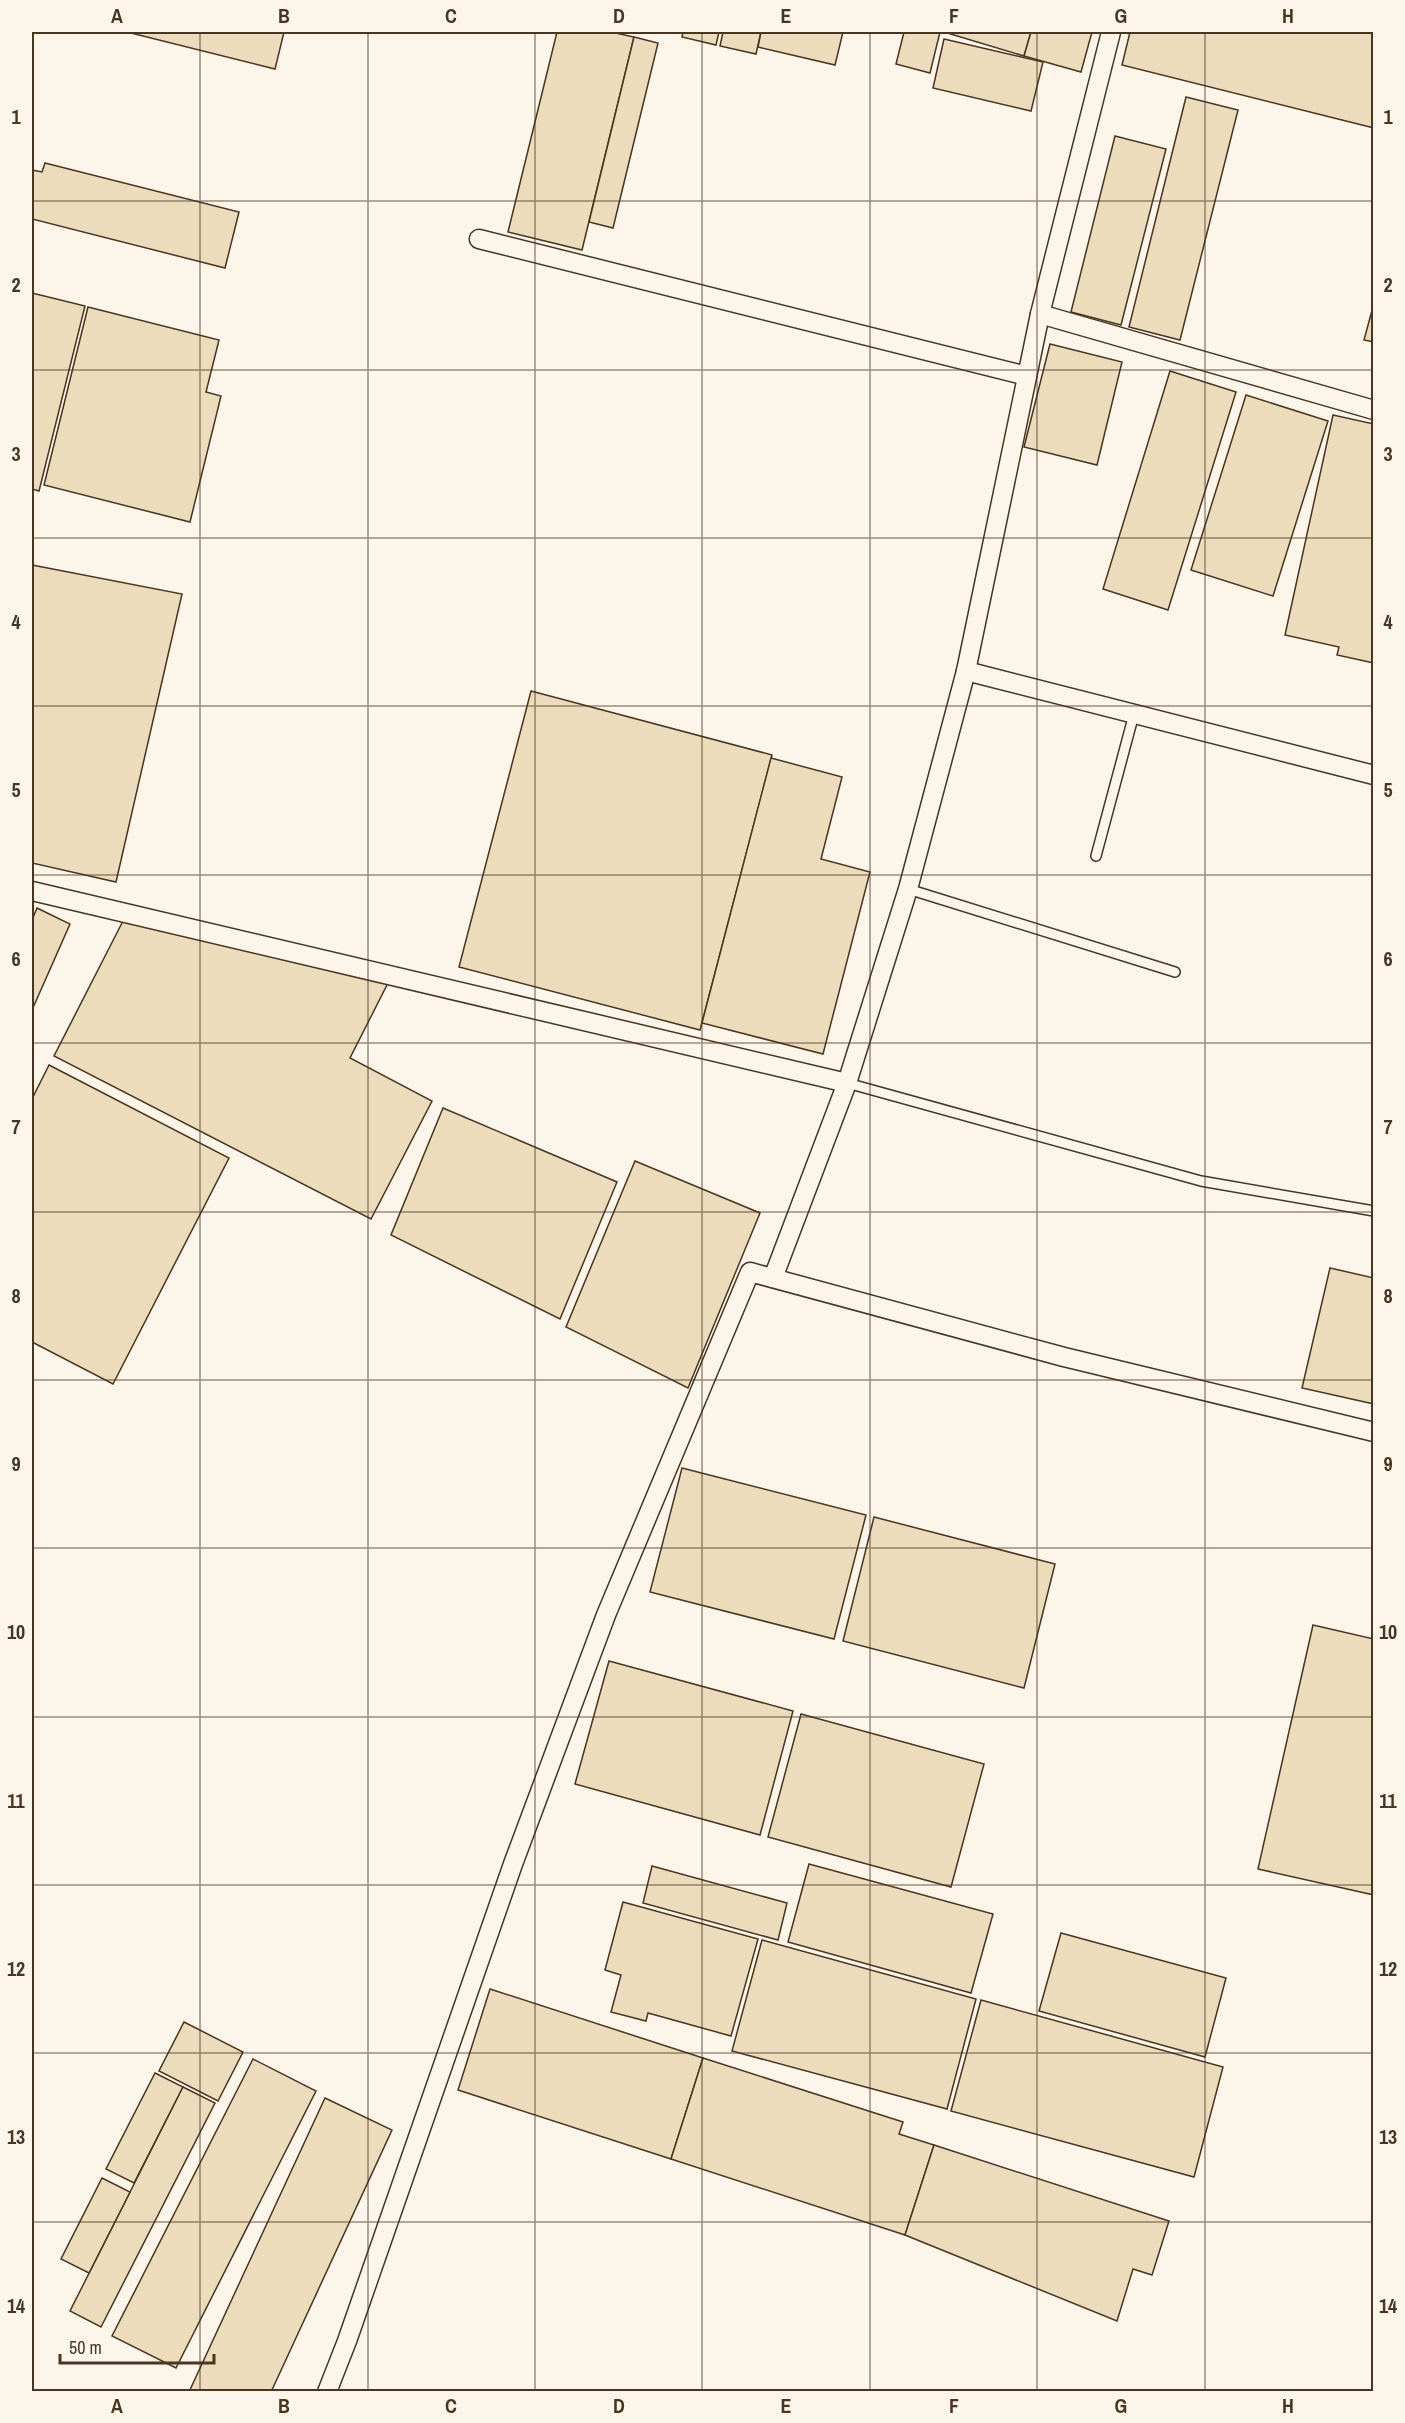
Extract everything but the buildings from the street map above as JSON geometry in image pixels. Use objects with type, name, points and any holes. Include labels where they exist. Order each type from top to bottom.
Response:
[{"type":"street","points":[[773,1278],[847,1083],[908,889],[966,671],[1040,314],[1111,32]]},
{"type":"street","points":[[479,239],[1027,376]]},
{"type":"street","points":[[1040,314],[1374,410]]},
{"type":"street","points":[[966,671],[1374,776]]},
{"type":"street","points":[[32,891],[847,1083]]},
{"type":"street","points":[[327,2391],[347,2341],[513,1864],[606,1615],[750,1272],[1064,1357],[1374,1432]]},
{"type":"lane","points":[[1096,856],[1134,714]]},
{"type":"lane","points":[[908,889],[1174,972]]},
{"type":"lane","points":[[847,1083],[1201,1181],[1374,1211]]}]
